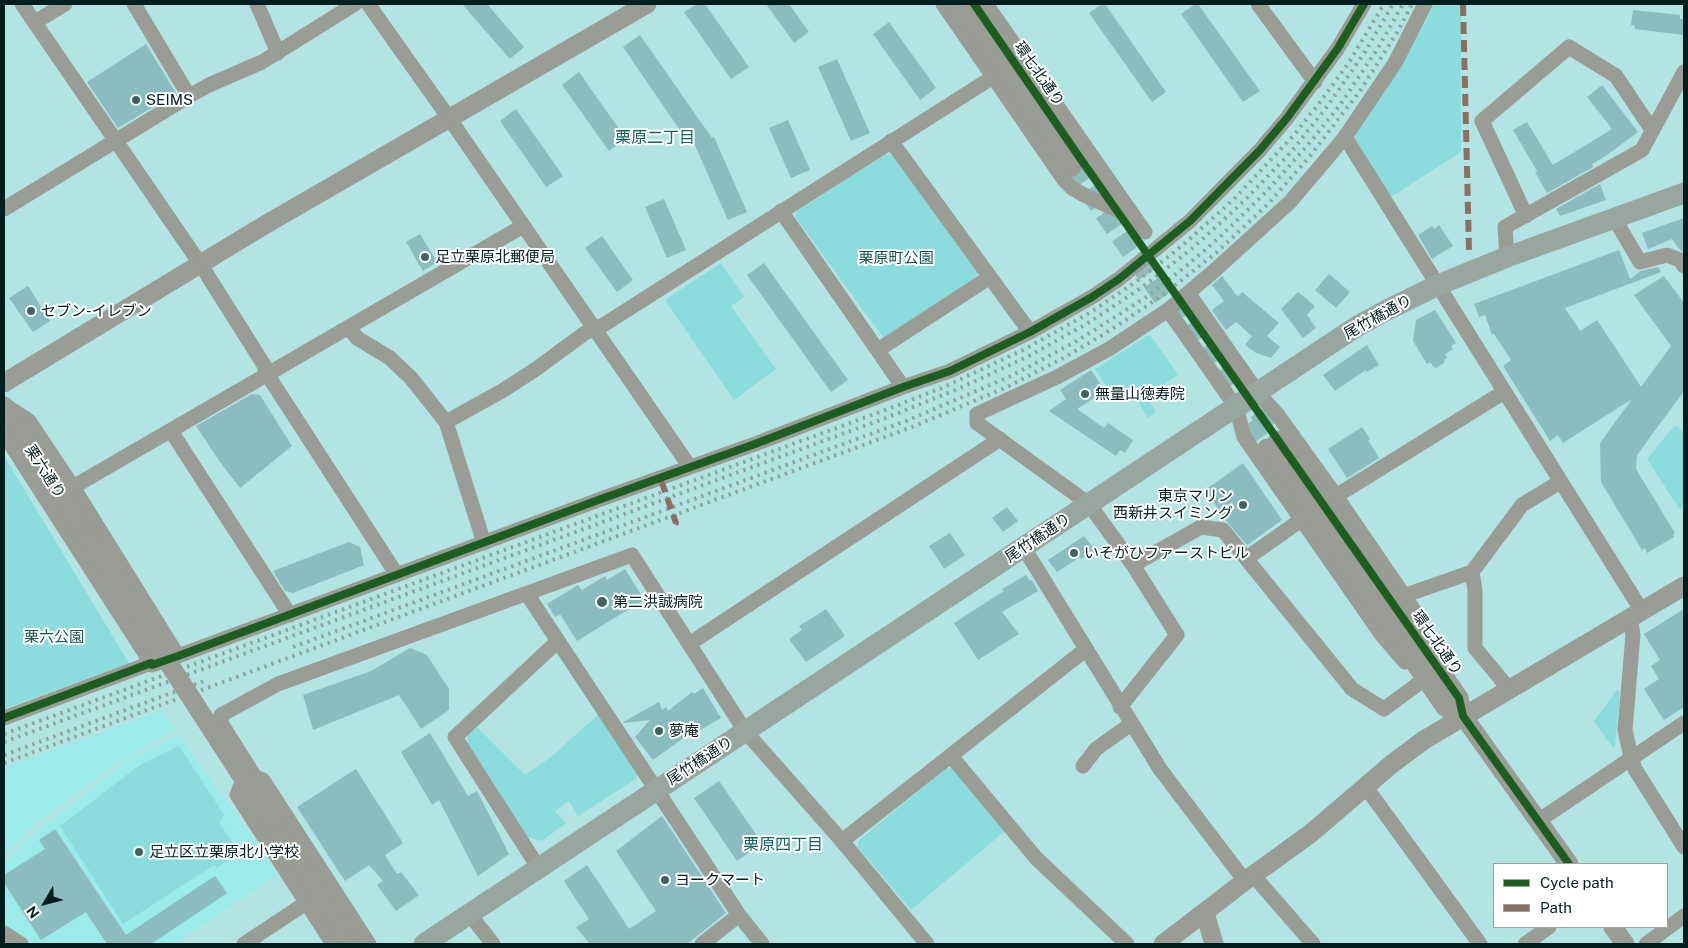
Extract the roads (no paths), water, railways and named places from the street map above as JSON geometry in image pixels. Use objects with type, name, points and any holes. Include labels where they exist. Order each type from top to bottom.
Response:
[{"type":"main road","name":"尾竹橋通り","points":[[424,944],[1356,327],[1438,285],[1508,257],[1684,193]]},
{"type":"street","points":[[22,4],[200,265],[264,365],[267,374],[397,575]]},
{"type":"street","points":[[35,22],[65,4]]},
{"type":"street","points":[[134,4],[189,96]]},
{"type":"street","points":[[257,4],[278,52]]},
{"type":"street","points":[[4,209],[209,84],[262,62],[355,4]]},
{"type":"street","points":[[368,4],[690,467]]},
{"type":"street","points":[[4,382],[271,221],[647,4]]},
{"type":"street","points":[[943,4],[1064,180],[1072,188],[1084,195],[1124,214],[1145,232]]},
{"type":"street","name":"環七北通り","points":[[957,4],[1077,164],[974,4]]},
{"type":"street","points":[[986,4],[1158,249]]},
{"type":"street","points":[[1258,4],[1314,82]]},
{"type":"street","points":[[4,718],[151,663],[178,656],[290,615],[950,371],[1030,332],[1092,297],[1119,279],[1190,221],[1260,150],[1287,118],[1338,48],[1364,4]]},
{"type":"street","points":[[1120,707],[1177,635],[1133,565],[1089,504],[977,423],[977,414],[1057,377],[1109,349],[1168,310],[1290,202],[1345,137],[1395,63],[1425,4]]},
{"type":"street","points":[[1526,216],[1482,121],[1569,46],[1616,76],[1652,130]]},
{"type":"street","points":[[1508,257],[1505,227],[1642,150],[1684,72]]},
{"type":"street","points":[[446,422],[522,378],[595,328],[605,324],[993,76]]},
{"type":"street","points":[[1345,137],[1560,482],[1636,614],[1625,730],[1635,768],[1684,848]]},
{"type":"street","points":[[891,141],[1030,332]]},
{"type":"street","points":[[781,212],[903,387]]},
{"type":"street","points":[[1614,218],[1640,262],[1667,255],[1680,260],[1684,266]]},
{"type":"street","points":[[73,487],[523,226]]},
{"type":"street","points":[[878,350],[990,277]]},
{"type":"street","points":[[1188,294],[1258,393],[1277,414],[1336,496],[1420,619],[1421,625],[1418,641]]},
{"type":"street","points":[[1133,565],[1201,527],[1223,530],[1352,689],[1384,709],[1426,683],[1382,634],[1301,520],[1244,437],[1236,407],[1168,310]]},
{"type":"street","points":[[350,328],[358,338],[390,358],[411,378],[446,422],[484,543]]},
{"type":"street","points":[[1336,496],[1504,392]]},
{"type":"street","points":[[4,405],[29,420],[178,656]]},
{"type":"street","name":"栗六通り","points":[[4,405],[350,944]]},
{"type":"street","points":[[4,420],[6,437],[151,663]]},
{"type":"street","points":[[171,431],[290,615]]},
{"type":"street","points":[[689,644],[1000,440]]},
{"type":"street","name":"環七北通り","points":[[1463,716],[1445,707],[1426,683],[1272,444],[1459,698],[1463,716],[1568,863]]},
{"type":"street","points":[[1403,596],[1472,572],[1522,506],[1560,482]]},
{"type":"street","points":[[1247,558],[1301,520]]},
{"type":"street","points":[[1024,548],[1120,707],[1160,769],[1249,878],[1313,944]]},
{"type":"street","points":[[369,944],[263,780],[255,777],[221,723],[221,715],[278,684],[632,555],[745,732],[842,841],[927,944]]},
{"type":"street","points":[[1472,572],[1475,590],[1475,648],[1509,689]]},
{"type":"street","points":[[1164,944],[1249,878],[1310,834],[1365,786],[1424,740],[1684,586]]},
{"type":"street","points":[[527,594],[658,789],[739,915],[762,944]]},
{"type":"street","points":[[538,868],[455,737],[558,641]]},
{"type":"street","points":[[842,841],[1085,650]]},
{"type":"street","points":[[1538,821],[1684,723]]},
{"type":"street","points":[[1083,766],[1096,749],[1131,724]]},
{"type":"street","points":[[952,756],[1036,858],[1127,944]]},
{"type":"street","points":[[255,777],[240,787],[237,795],[334,944]]},
{"type":"street","points":[[1365,786],[1480,944]]},
{"type":"street","points":[[244,944],[306,903]]},
{"type":"street","points":[[1205,913],[1214,944]]},
{"type":"street","points":[[470,915],[492,944]]},
{"type":"street","points":[[702,944],[739,915]]},
{"type":"street","points":[[1668,928],[1684,916]]},
{"type":"street","points":[[1525,944],[1548,928]]},
{"type":"street","points":[[1614,928],[1625,944]]},
{"type":"street","points":[[1646,944],[1668,928]]},
{"type":"street","points":[[4,933],[21,944]]},
{"type":"tunnel","points":[[1072,167],[1181,324]]},
{"type":"tunnel","points":[[1178,297],[1278,440]]},
{"type":"tunnel","points":[[1233,400],[1267,448]]},
{"type":"railway","points":[[4,734],[888,409],[944,387],[1025,349],[1091,312],[1137,281],[1183,245],[1234,199],[1294,135],[1320,102],[1348,64],[1384,4]]},
{"type":"railway","points":[[4,742],[883,419],[958,389],[1029,356],[1088,323],[1141,288],[1194,247],[1244,201],[1292,151],[1326,108],[1365,52],[1393,4]]},
{"type":"railway","points":[[293,647],[911,419],[1011,376],[1077,341],[1145,298],[1185,267],[1220,237],[1267,191],[1340,105],[1378,48],[1403,4]]},
{"type":"railway","points":[[4,763],[912,427],[1007,387],[1065,357],[1109,331],[1160,297],[1216,253],[1268,204],[1310,156],[1360,91],[1398,31],[1412,4]]},
{"type":"railway","points":[[4,755],[204,681]]},
{"type":"place","name":"SEIMS","points":[[136,100]]},
{"type":"place","name":"足立栗原北郵便局","points":[[425,257]]},
{"type":"place","name":"セブン-イレブン","points":[[31,311]]},
{"type":"place","name":"無量山徳寿院","points":[[1085,394]]},
{"type":"place","name":"東京マリン 西新井スイミング","points":[[1243,505]]},
{"type":"place","name":"いそがひファーストビル","points":[[1074,553]]},
{"type":"place","name":"第二洪誠病院","points":[[602,602]]},
{"type":"place","name":"夢庵","points":[[659,731]]},
{"type":"place","name":"足立区立栗原北小学校","points":[[139,852]]},
{"type":"place","name":"ヨークマート","points":[[665,880]]},
{"type":"district","name":"栗原二丁目","points":[[655,138]]},
{"type":"district","name":"栗原四丁目","points":[[783,845]]},
{"type":"park label","name":"栗原町公園","points":[[896,258]]},
{"type":"park label","name":"栗六公園","points":[[54,637]]}]
